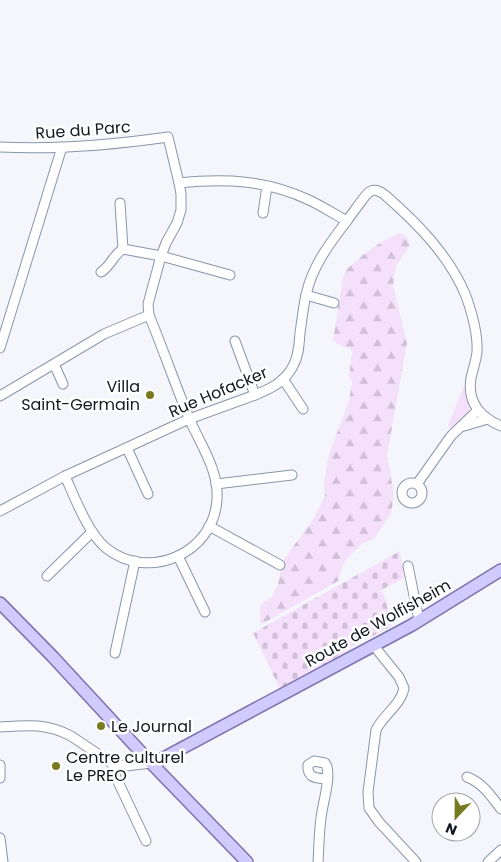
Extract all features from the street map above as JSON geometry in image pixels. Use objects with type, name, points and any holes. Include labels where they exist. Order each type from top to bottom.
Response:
[{"type":"main road","name":"Route de Wolfisheim","points":[[151,763],[374,646],[501,570]]},
{"type":"main road","points":[[0,604],[247,862]]},
{"type":"street","name":"Rue du Parc","points":[[0,147],[62,147],[111,144],[168,137],[179,183]]},
{"type":"street","points":[[0,348],[62,147]]},
{"type":"street","points":[[65,476],[92,532],[107,549],[134,561],[160,562],[186,552],[199,541],[210,526],[214,516],[217,500],[216,484],[211,466],[189,419],[149,315],[148,304],[161,256],[180,216],[179,183],[230,180],[267,186],[308,200],[347,221]]},
{"type":"street","points":[[263,213],[267,186]]},
{"type":"street","name":"Rue Hofacker","points":[[0,511],[65,476],[189,419],[273,387],[283,379],[292,369],[297,358],[306,295],[313,273],[333,238],[369,192],[375,189],[382,192],[410,218],[446,259],[458,280],[466,298],[476,334],[476,352],[470,385],[473,400],[478,410]]},
{"type":"street","points":[[120,203],[122,249]]},
{"type":"street","points":[[101,272],[106,269],[116,254],[122,249],[161,256],[230,275]]},
{"type":"street","points":[[306,295],[334,303]]},
{"type":"street","points":[[0,396],[104,334],[149,315]]},
{"type":"street","points":[[235,340],[255,395]]},
{"type":"street","points":[[54,364],[63,384]]},
{"type":"street","points":[[283,379],[303,409]]},
{"type":"street","points":[[417,484],[446,441],[478,410],[488,420],[501,426]]},
{"type":"street","points":[[461,427],[488,420]]},
{"type":"street","points":[[126,448],[148,494]]},
{"type":"street","points":[[216,484],[292,475]]},
{"type":"street","points":[[210,526],[280,566]]},
{"type":"street","points":[[47,576],[92,532]]},
{"type":"street","points":[[178,556],[205,612]]},
{"type":"street","points":[[115,653],[134,561]]},
{"type":"street","points":[[408,566],[419,620]]},
{"type":"street","points":[[374,646],[399,677],[404,688],[402,696],[380,722],[376,730],[368,792],[369,808],[375,818],[416,862]]},
{"type":"street","points":[[0,727],[34,725],[56,729],[72,736],[113,764],[126,766],[151,763]]},
{"type":"street","points":[[113,764],[146,841]]},
{"type":"street","points":[[0,765],[0,778]]},
{"type":"street","points":[[467,777],[484,787],[501,809]]},
{"type":"street","points":[[318,862],[321,818],[328,779]]},
{"type":"street","points":[[0,838],[3,862]]},
{"type":"street","points":[[488,862],[501,850]]},
{"type":"green space","points":[[400,233],[407,237],[410,245],[396,266],[393,285],[407,343],[387,455],[394,495],[391,513],[374,539],[363,543],[346,560],[338,581],[260,625],[260,606],[272,597],[278,584],[282,563],[314,518],[325,496],[324,484],[329,454],[349,401],[352,382],[349,376],[352,352],[350,348],[343,347],[333,340],[343,277],[347,269],[363,255],[383,241]]},
{"type":"green space","points":[[464,386],[469,411],[464,419],[451,430],[448,425]]},
{"type":"green space","points":[[400,551],[404,578],[381,590],[392,626],[349,648],[351,654],[281,691],[253,633]]},
{"type":"place","name":"Villa Saint-Germain","points":[[150,395]]},
{"type":"place","name":"Le Journal","points":[[101,726]]},
{"type":"place","name":"Centre culturel Le PREO","points":[[56,766]]}]
